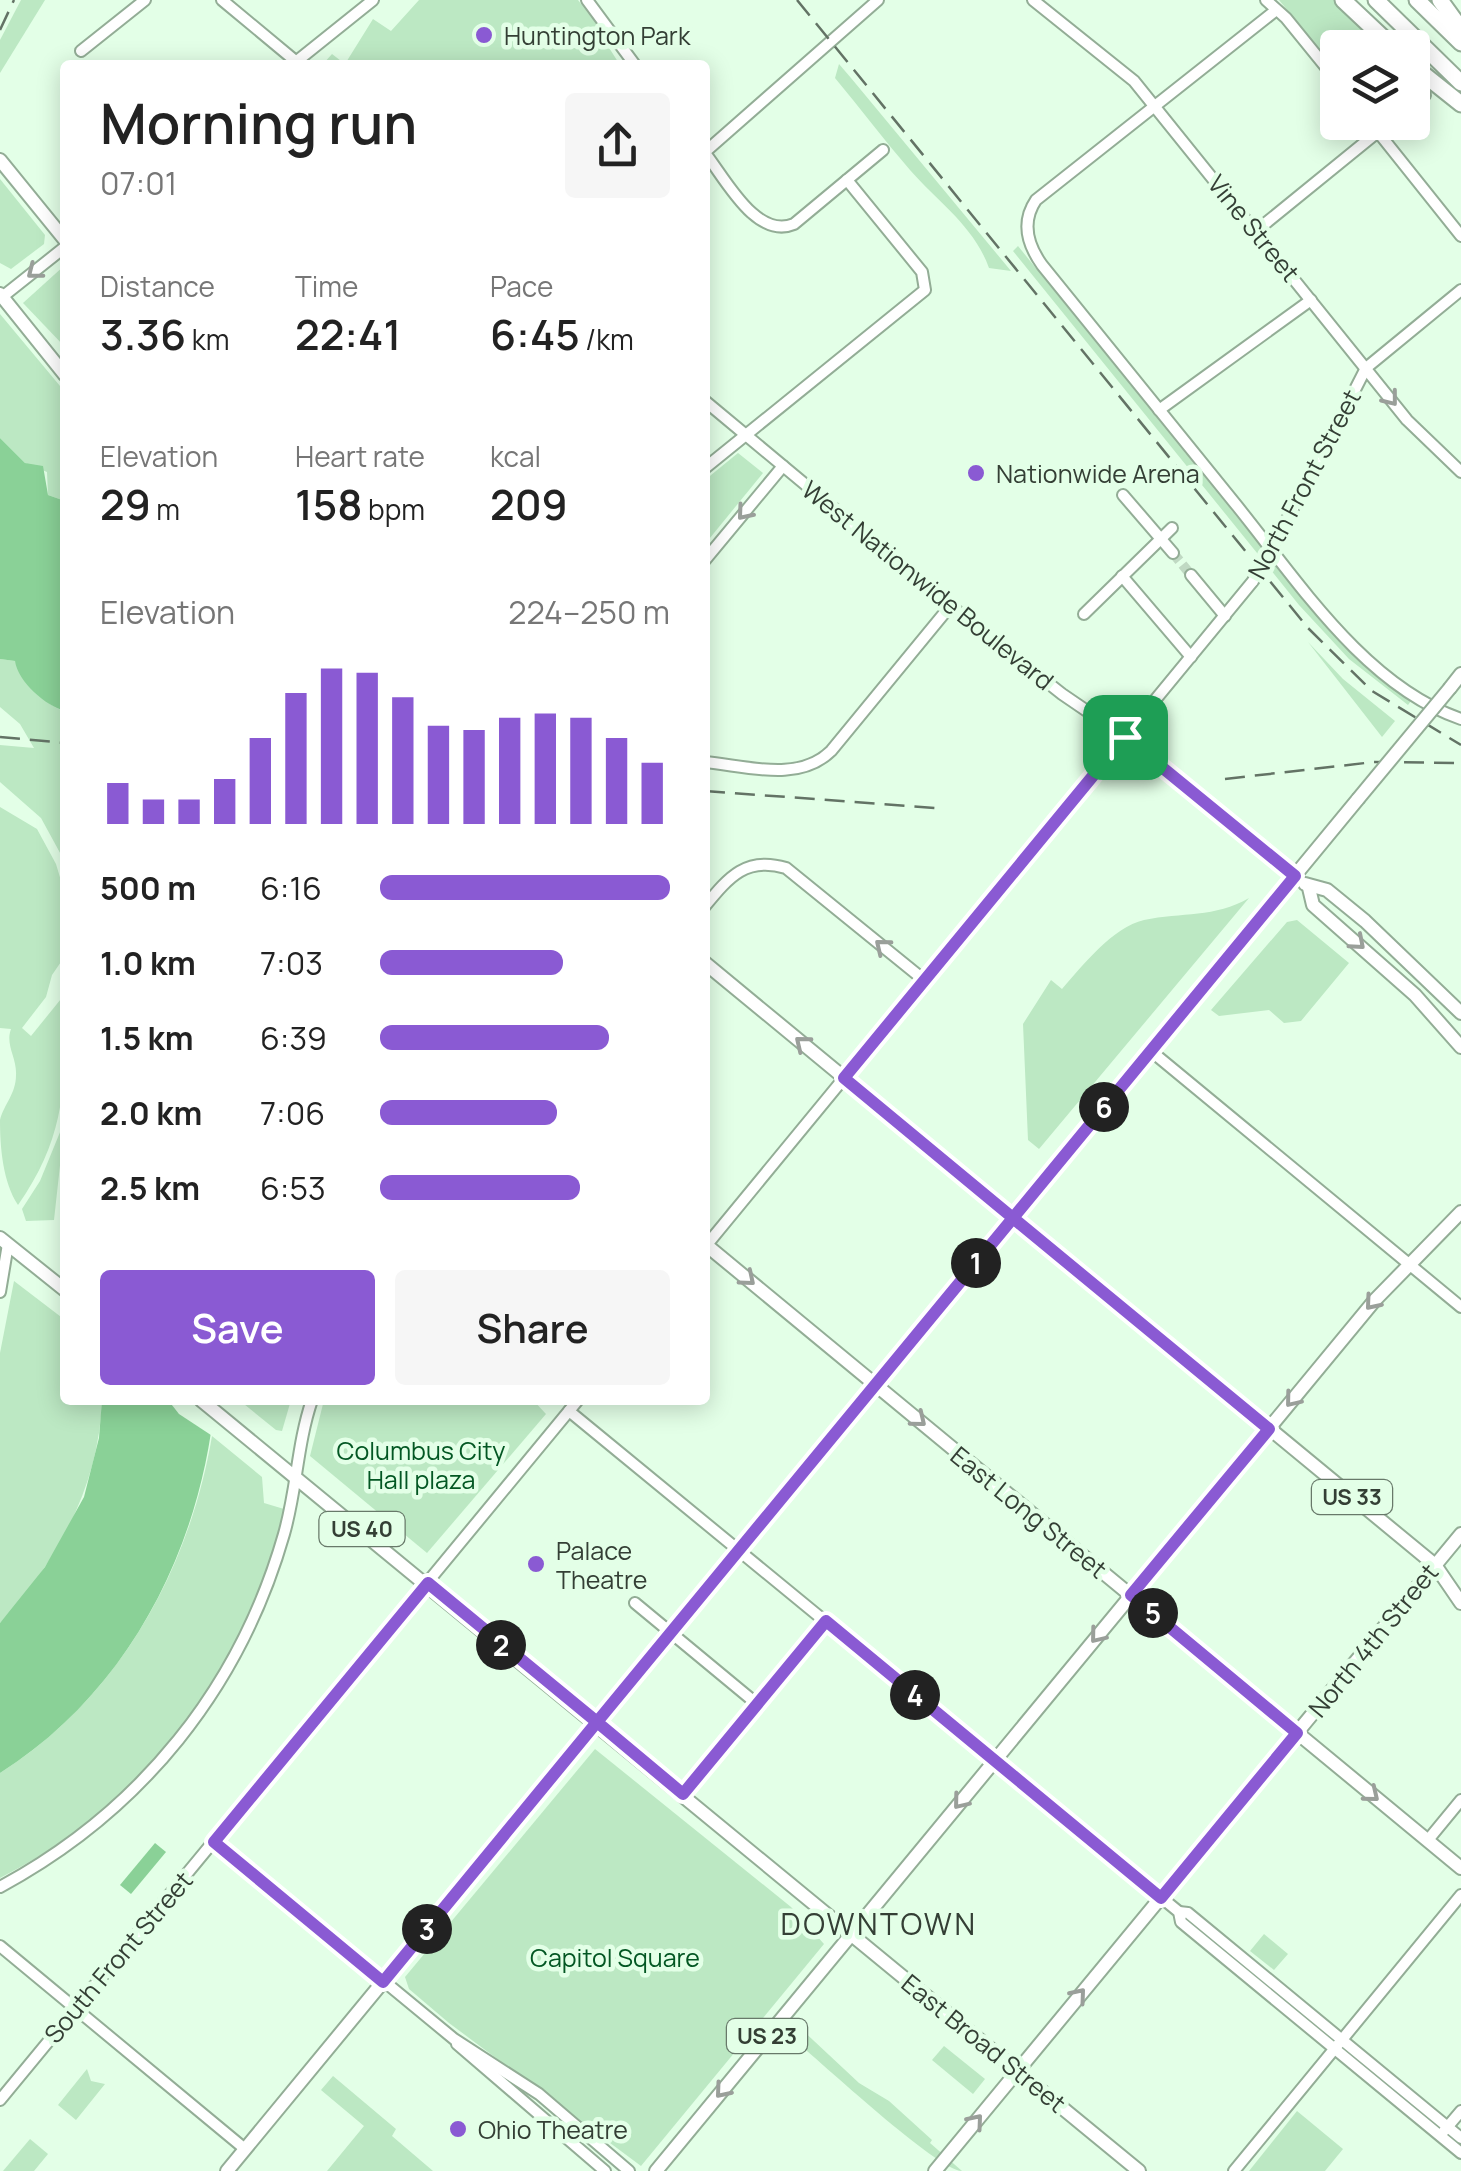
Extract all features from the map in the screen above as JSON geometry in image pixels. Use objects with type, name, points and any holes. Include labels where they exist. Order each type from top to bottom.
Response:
[{"type":"highway","points":[[1343,0],[1375,30]]},
{"type":"highway","points":[[1376,0],[1461,84]]},
{"type":"highway","points":[[1417,0],[1461,43]]},
{"type":"highway","points":[[1440,0],[1461,30]]},
{"type":"highway","points":[[1430,79],[1461,104]]},
{"type":"main road","points":[[0,160],[60,238]]},
{"type":"main road","points":[[1,296],[60,369]]},
{"type":"main road","points":[[227,2171],[1461,674]]},
{"type":"main road","points":[[1295,876],[1309,888],[1328,890],[1365,920],[1461,1013]]},
{"type":"main road","points":[[1309,888],[1313,905],[1415,996],[1461,1047]]},
{"type":"main road","name":"US 33","points":[[710,968],[1435,1565]]},
{"type":"main road","name":"US 23","points":[[656,2171],[1269,1429],[1408,1264],[1461,1212]]},
{"type":"main road","points":[[4,1241],[60,1286]]},
{"type":"main road","name":"East Long Street","points":[[710,1248],[1461,1868]]},
{"type":"main road","name":"US 40","points":[[207,1405],[597,1722]]},
{"type":"main road","name":"North 4th Street","points":[[935,2171],[1461,1534]]},
{"type":"main road","points":[[1435,1565],[1461,1603]]},
{"type":"main road","name":"East Broad Street","points":[[597,1722],[1139,2171]]},
{"type":"street","points":[[80,52],[145,0]]},
{"type":"street","points":[[222,0],[291,60]]},
{"type":"street","points":[[301,60],[373,0]]},
{"type":"street","points":[[587,0],[632,60]]},
{"type":"street","points":[[710,148],[878,0]]},
{"type":"street","name":"Vine Street","points":[[1032,0],[1108,56],[1154,103],[1424,439],[1461,472]]},
{"type":"street","points":[[1266,0],[1320,60]]},
{"type":"street","points":[[1274,11],[1036,200],[1027,235],[1042,264],[1354,644],[1410,691],[1461,719]]},
{"type":"street","points":[[1256,231],[1368,140]]},
{"type":"street","points":[[1384,140],[1461,236]]},
{"type":"street","points":[[710,158],[759,220],[775,228],[794,224],[883,150]]},
{"type":"street","points":[[710,464],[924,290],[924,275],[847,180]]},
{"type":"street","points":[[1,296],[60,248]]},
{"type":"street","points":[[1366,368],[1461,290]]},
{"type":"street","points":[[1159,410],[1311,300]]},
{"type":"street","name":"North Front Street","points":[[710,1240],[1253,581],[1366,368]]},
{"type":"street","name":"West Nationwide Boulevard","points":[[710,405],[950,605],[1062,694],[1125,737],[1295,876]]},
{"type":"street","points":[[710,554],[783,466]]},
{"type":"street","points":[[1124,496],[1173,553]]},
{"type":"street","points":[[1084,614],[1172,528]]},
{"type":"street","points":[[1192,575],[1225,616]]},
{"type":"street","points":[[1122,576],[1191,658]]},
{"type":"street","points":[[710,762],[785,770],[814,765],[831,750],[950,605]]},
{"type":"street","points":[[710,900],[734,872],[746,866],[772,864],[797,875],[924,980]]},
{"type":"street","points":[[1151,1051],[1461,1308]]},
{"type":"street","points":[[0,1292],[4,1241]]},
{"type":"street","points":[[0,1886],[104,1816],[160,1764],[226,1675],[259,1608],[287,1525],[298,1444],[310,1405]]},
{"type":"street","points":[[428,1583],[574,1405]]},
{"type":"street","points":[[569,1411],[1179,1912],[1182,1922],[1444,2132],[1461,2153]]},
{"type":"street","name":"South Front Street","points":[[0,2100],[428,1583]]},
{"type":"street","points":[[636,1603],[756,1704]]},
{"type":"street","points":[[683,1794],[826,1621]]},
{"type":"street","points":[[1428,1840],[1461,1800]]},
{"type":"street","points":[[214,1842],[454,2039],[540,2094],[629,2171]]},
{"type":"street","points":[[1234,2171],[1461,1896]]},
{"type":"street","points":[[0,1946],[245,2149]]},
{"type":"street","points":[[454,2039],[466,2055],[605,2171]]},
{"type":"street","points":[[1444,2132],[1461,2110]]},
{"type":"street","points":[[1444,2132],[1461,2138]]},
{"type":"green space","points":[[21,0],[45,0],[0,73],[0,40]]},
{"type":"green space","name":"Huntington Park","points":[[419,0],[578,0],[609,40],[606,43],[617,60],[347,60],[373,19],[391,31]]},
{"type":"green space","points":[[1279,0],[1334,0],[1365,30],[1320,30],[1320,50]]},
{"type":"green space","points":[[839,64],[1011,271],[989,268],[965,227],[910,170],[835,78]]},
{"type":"green space","points":[[0,179],[45,235],[44,244],[11,269],[0,263]]},
{"type":"green space","points":[[1018,246],[1300,595],[1368,668],[1411,701],[1408,705],[1349,659],[1299,605],[1013,251]]},
{"type":"green space","points":[[60,270],[60,342],[23,303]]},
{"type":"green space","points":[[0,314],[60,386],[60,499],[48,495],[47,472],[25,463],[0,438]]},
{"type":"green space","points":[[738,453],[763,473],[710,538],[710,476]]},
{"type":"green space","points":[[1308,642],[1343,679],[1395,721],[1382,737]]},
{"type":"green space","points":[[0,659],[15,661],[42,698],[60,709],[60,853],[41,818],[0,782],[0,745],[34,748],[20,724],[0,707]]},
{"type":"green space","points":[[0,807],[37,829],[60,877],[60,963],[46,997],[22,1028],[31,1036],[60,1000],[60,1108],[47,1153],[18,1205],[6,1175],[0,1131],[0,1120],[14,1088],[15,1063],[9,1041],[11,1029],[0,1028]]},
{"type":"green space","points":[[1249,898],[1039,1149],[1028,1140],[1023,1024],[1051,980],[1062,989],[1099,948],[1132,924],[1211,912]]},
{"type":"green space","points":[[1297,920],[1349,963],[1301,1021],[1284,1023],[1269,1010],[1219,1016],[1211,1010],[1287,922]]},
{"type":"green space","points":[[60,1132],[54,1220],[26,1221],[22,1209],[40,1181]]},
{"type":"green space","points":[[14,1281],[60,1316],[60,1405],[102,1405],[93,1462],[72,1520],[40,1574],[0,1623],[0,1353]]},
{"type":"green space","points":[[245,1405],[290,1405],[282,1431]]},
{"type":"green space","name":"Columbus City Hall plaza","points":[[323,1405],[538,1405],[546,1414],[427,1553],[310,1456]]},
{"type":"green space","points":[[212,1436],[262,1477],[264,1503],[284,1509],[245,1623],[183,1725],[144,1771],[101,1811],[53,1847],[0,1878],[0,1773],[42,1743],[79,1708],[141,1628],[186,1536]]},
{"type":"green space","name":"Capitol Square","points":[[595,1749],[791,1907],[824,1944],[641,2166],[449,2023],[409,1989],[405,1977]]},
{"type":"green space","points":[[1264,1934],[1288,1954],[1274,1970],[1250,1951]]},
{"type":"green space","points":[[798,2026],[859,2083],[889,2101],[962,2171],[905,2135],[793,2039]]},
{"type":"green space","points":[[944,2046],[985,2079],[973,2094],[932,2060]]},
{"type":"green space","points":[[87,2069],[91,2081],[105,2084],[76,2120],[58,2105]]},
{"type":"green space","points":[[333,2076],[396,2129],[392,2136],[433,2171],[327,2171],[364,2126],[321,2090]]},
{"type":"green space","points":[[1297,2111],[1343,2149],[1325,2171],[1249,2171]]},
{"type":"green space","points":[[30,2139],[48,2154],[34,2171],[3,2171]]},
{"type":"shaded area","points":[[0,438],[25,463],[43,466],[48,495],[60,499],[60,709],[34,692],[21,677],[15,661],[0,659]]},
{"type":"shaded area","points":[[102,1405],[214,1405],[194,1510],[175,1562],[150,1612],[121,1659],[86,1702],[45,1740],[0,1773],[0,1623],[45,1567],[84,1497],[99,1438]]},
{"type":"shaded area","points":[[155,1843],[166,1852],[131,1894],[120,1885]]},
{"type":"pier","points":[[172,1405],[220,1405],[217,1439]]},
{"type":"tunnel","points":[[1173,553],[1191,575]]},
{"type":"railway","points":[[0,30],[14,0]]},
{"type":"railway","points":[[797,0],[1308,628],[1372,691],[1461,745]]},
{"type":"railway","points":[[0,737],[60,743]]},
{"type":"railway","points":[[1225,779],[1374,762],[1461,763]]},
{"type":"railway","points":[[710,791],[936,808]]},
{"type":"place","name":"Huntington Park","points":[[484,35]]},
{"type":"place","name":"Nationwide Arena","points":[[976,473]]},
{"type":"place","name":"Palace Theatre","points":[[536,1564]]},
{"type":"place","name":"Ohio Theatre","points":[[458,2129]]},
{"type":"district","name":"DOWNTOWN","points":[[879,1923]]},
{"type":"route","points":[[1125,737],[844,1078],[1013,1218],[597,1722],[428,1583],[214,1842],[383,1982],[597,1722],[683,1794],[826,1621],[1161,1898],[1297,1733],[1131,1595],[1269,1429],[1013,1218],[1295,876],[1125,737]]}]
